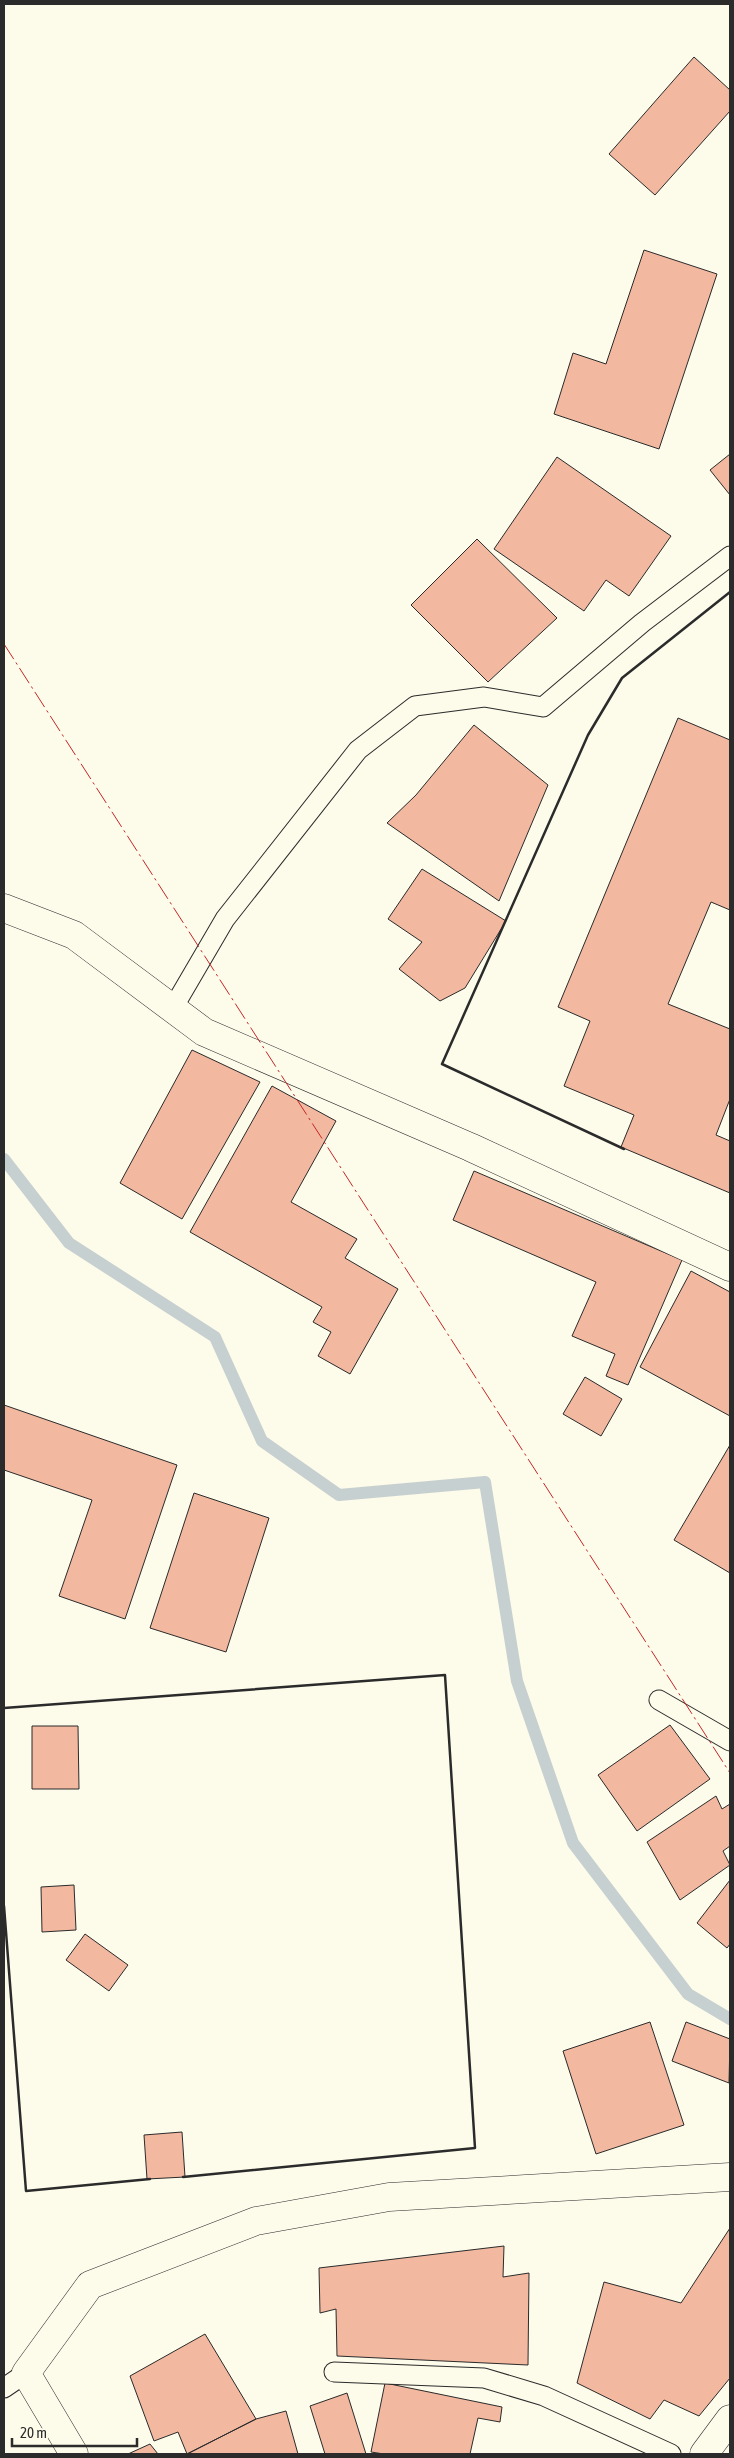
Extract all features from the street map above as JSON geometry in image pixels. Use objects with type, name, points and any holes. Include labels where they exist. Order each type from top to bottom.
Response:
[{"type":"street","points":[[4,908],[74,935],[204,1032],[470,1147],[730,1266]]},
{"type":"street","points":[[74,2454],[15,2380],[90,2284],[256,2220],[389,2197],[730,2177]]},
{"type":"street","points":[[704,2454],[730,2420]]},
{"type":"lane","points":[[172,1008],[225,919],[358,750],[415,706],[484,697],[543,707],[642,624],[730,556]]},
{"type":"lane","points":[[659,1700],[730,1741]]},
{"type":"lane","points":[[334,2372],[484,2378],[544,2396],[670,2454]]},
{"type":"building","points":[[694,57],[730,90],[730,111],[655,195],[609,154]]},
{"type":"building","points":[[644,250],[717,274],[659,449],[554,414],[573,353],[606,364]]},
{"type":"building","points":[[730,454],[730,495],[710,470]]},
{"type":"building","points":[[557,457],[671,536],[629,596],[606,580],[584,611],[494,549]]},
{"type":"building","points":[[477,539],[557,618],[488,682],[411,605]]},
{"type":"building","points":[[678,718],[730,740],[730,910],[711,902],[668,1004],[730,1029],[730,1099],[716,1135],[730,1141],[730,1193],[621,1147],[634,1115],[564,1086],[590,1021],[558,1007]]},
{"type":"building","points":[[474,725],[548,785],[499,901],[387,823],[416,795]]},
{"type":"building","points":[[422,869],[506,921],[465,988],[440,1001],[399,969],[422,942],[388,919]]},
{"type":"building","points":[[192,1050],[260,1082],[182,1219],[120,1183]]},
{"type":"building","points":[[272,1086],[336,1121],[291,1202],[357,1239],[345,1258],[398,1289],[350,1374],[318,1356],[331,1332],[313,1322],[322,1307],[190,1232]]},
{"type":"building","points":[[474,1171],[682,1260],[628,1385],[606,1376],[615,1354],[572,1336],[596,1282],[453,1220]]},
{"type":"building","points":[[691,1271],[730,1292],[730,1416],[640,1367]]},
{"type":"building","points":[[585,1377],[622,1399],[601,1436],[563,1414]]},
{"type":"building","points":[[4,1405],[177,1465],[125,1619],[59,1596],[92,1500],[4,1470]]},
{"type":"building","points":[[730,1445],[730,1573],[674,1540]]},
{"type":"building","points":[[194,1493],[269,1518],[226,1652],[150,1628]]},
{"type":"building","points":[[670,1725],[710,1779],[637,1831],[598,1775]]},
{"type":"building","points":[[32,1726],[78,1726],[79,1789],[32,1789]]},
{"type":"building","points":[[716,1796],[722,1809],[730,1804],[730,1846],[723,1851],[730,1865],[680,1900],[647,1842]]},
{"type":"building","points":[[730,1880],[730,1944],[727,1948],[697,1923]]},
{"type":"building","points":[[74,1885],[76,1930],[42,1932],[41,1887]]},
{"type":"building","points":[[85,1934],[128,1965],[109,1991],[66,1960]]},
{"type":"building","points":[[650,2022],[684,2125],[596,2154],[563,2051]]},
{"type":"building","points":[[686,2022],[730,2039],[729,2083],[672,2061]]},
{"type":"building","points":[[182,2132],[185,2177],[147,2179],[144,2135]]},
{"type":"building","points":[[730,2228],[730,2378],[699,2416],[664,2400],[650,2419],[577,2383],[604,2282],[681,2303]]},
{"type":"building","points":[[504,2246],[503,2277],[529,2273],[528,2365],[337,2356],[336,2309],[320,2313],[319,2268]]},
{"type":"building","points":[[205,2334],[256,2419],[187,2454],[178,2432],[154,2441],[130,2376]]},
{"type":"building","points":[[385,2383],[502,2407],[500,2422],[478,2418],[470,2454],[384,2454],[371,2452]]},
{"type":"building","points":[[347,2393],[366,2454],[325,2454],[310,2406]]},
{"type":"building","points":[[286,2411],[298,2454],[187,2454],[256,2419]]},
{"type":"building","points":[[150,2444],[158,2454],[128,2454]]},
{"type":"waterway","points":[[4,1159],[69,1243],[215,1337],[262,1441],[339,1495],[485,1482],[517,1681],[573,1843],[688,1994],[730,2019]]},
{"type":"wall","points":[[624,1149],[442,1064],[588,735],[622,678],[730,592]]},
{"type":"wall","points":[[4,1708],[445,1675],[475,2148],[183,2177]]},
{"type":"wall","points":[[4,1906],[26,2191],[150,2179]]},
{"type":"power","points":[[4,644],[730,1773]]}]
